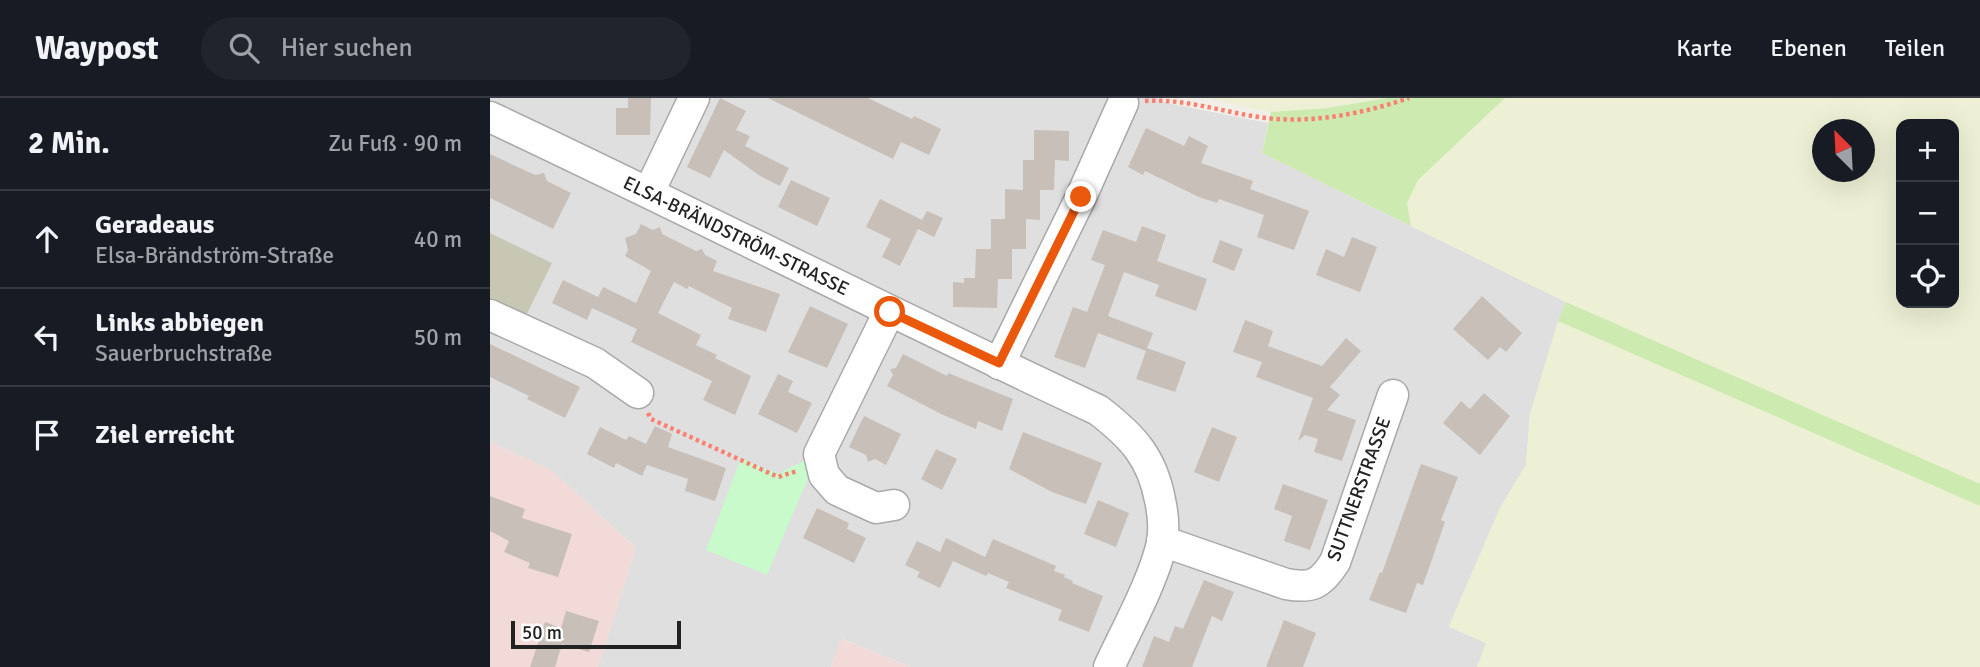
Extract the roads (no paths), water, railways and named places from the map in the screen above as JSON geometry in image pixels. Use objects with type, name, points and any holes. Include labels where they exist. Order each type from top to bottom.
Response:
[{"type":"street","points":[[649,192],[694,98]]},
{"type":"street","points":[[999,363],[1081,197],[1123,103]]},
{"type":"street","name":"ELSA-BRÄNDSTRÖM-STRASSE","points":[[490,117],[1098,410],[1123,429],[1143,452],[1157,482],[1162,512],[1162,541],[1153,569],[1109,667]]},
{"type":"street","points":[[890,312],[819,454],[824,475],[837,490],[876,508],[894,505]]},
{"type":"street","points":[[490,315],[595,363],[638,393]]},
{"type":"street","name":"SUTTNERSTRASSE","points":[[1162,541],[1286,584],[1301,587],[1315,584],[1327,575],[1335,562],[1393,395]]}]
